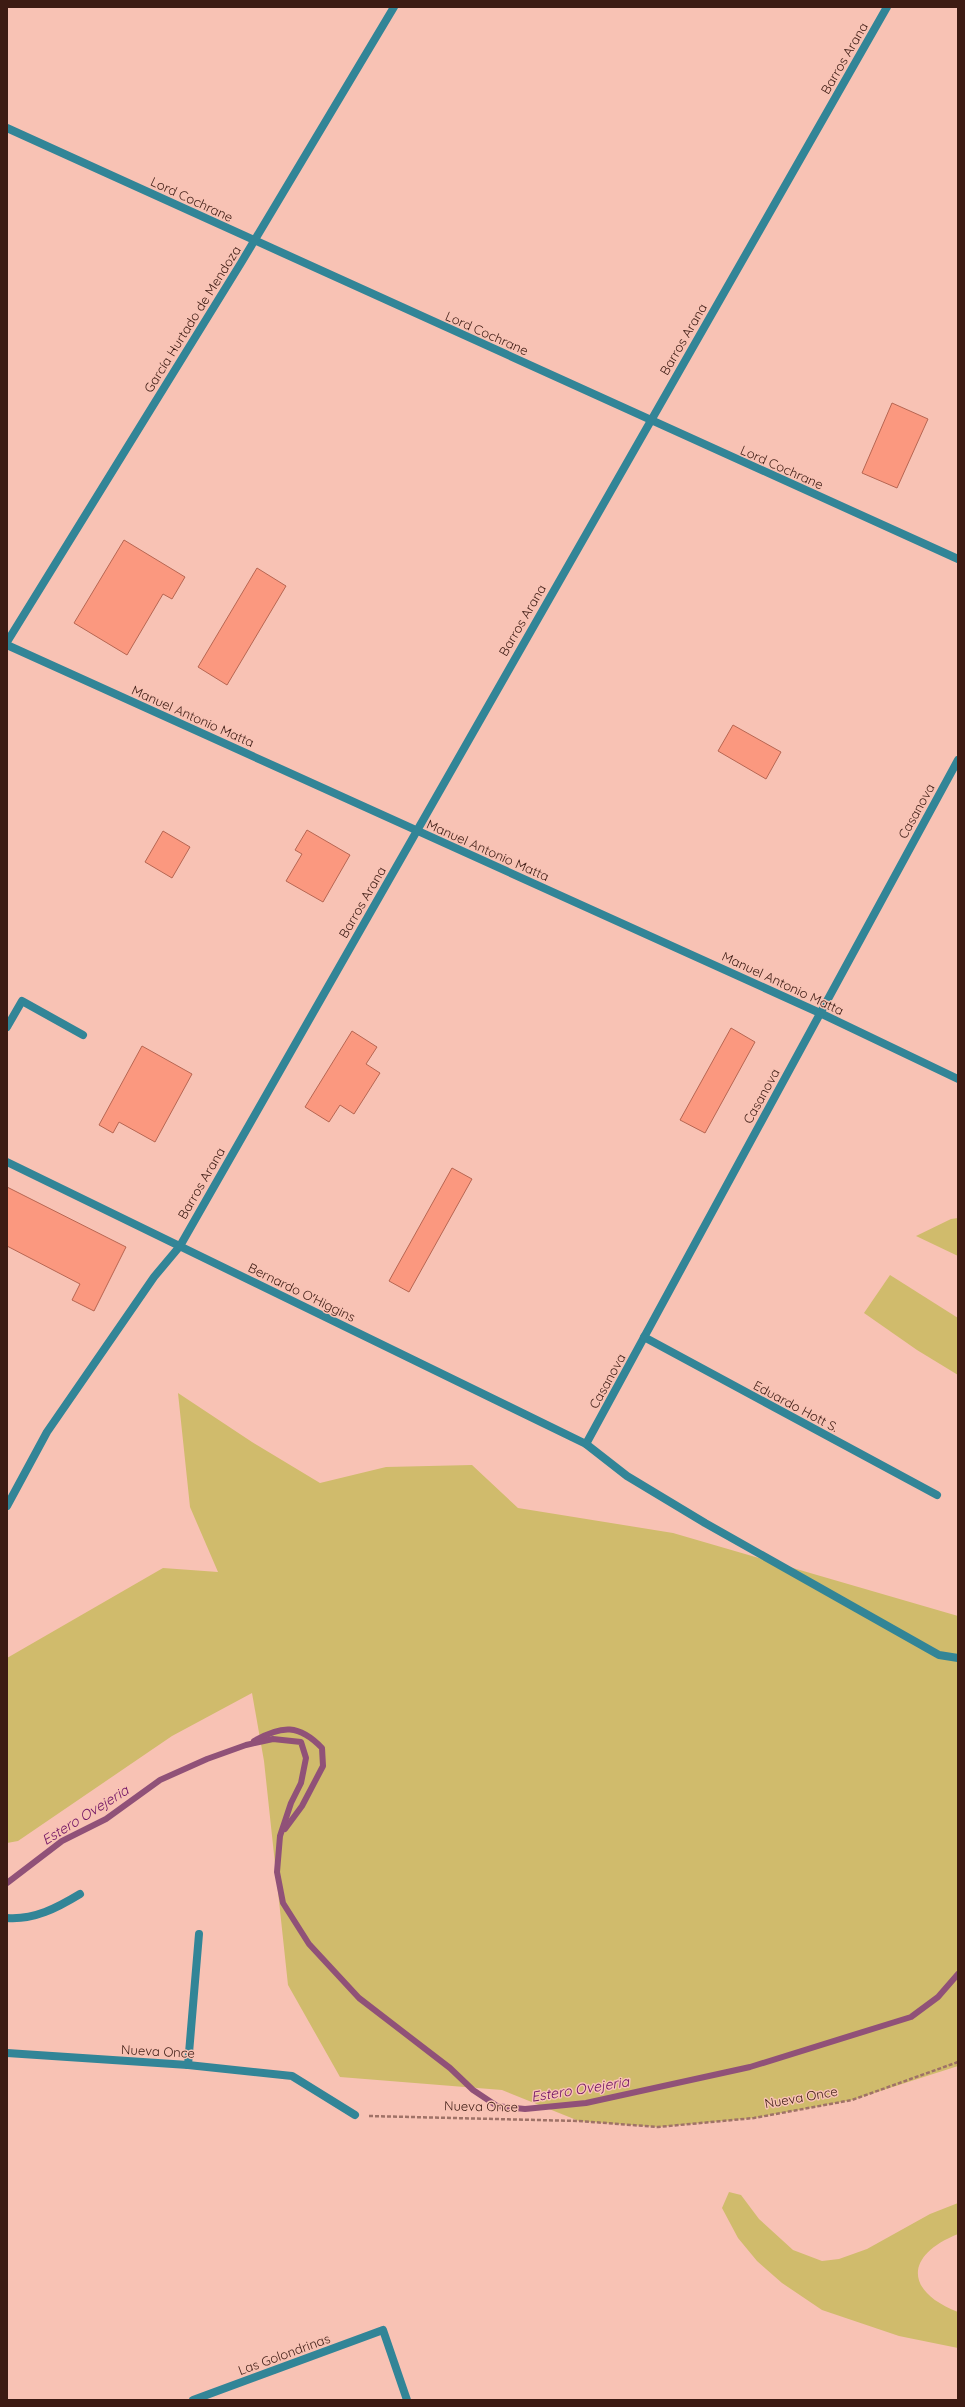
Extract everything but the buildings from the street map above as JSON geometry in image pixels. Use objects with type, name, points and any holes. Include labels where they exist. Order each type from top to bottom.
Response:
[{"type":"street","name":"García Hurtado de Mendoza","points":[[7,644],[254,241],[394,7]]},
{"type":"street","name":"Barros Arana","points":[[7,1506],[47,1432],[154,1277],[180,1246],[886,7]]},
{"type":"street","name":"Lord Cochrane","points":[[7,128],[650,421],[958,559]]},
{"type":"street","name":"Manuel Antonio Matta","points":[[7,644],[416,831],[820,1013],[958,1079]]},
{"type":"street","name":"Casanova","points":[[586,1444],[958,760]]},
{"type":"street","points":[[7,1027],[22,1000],[83,1035]]},
{"type":"street","name":"Bernardo O'Higgins","points":[[7,1162],[586,1444],[627,1476],[705,1523],[939,1655],[958,1658]]},
{"type":"street","name":"Eduardo Hott S.","points":[[644,1337],[937,1495]]},
{"type":"street","points":[[7,1918],[23,1919],[30,1917],[58,1907],[80,1894]]},
{"type":"street","points":[[188,2064],[199,1934]]},
{"type":"street","name":"Nueva Once","points":[[7,2053],[188,2064],[292,2076],[355,2115]]},
{"type":"street","name":"Las Golondrinas","points":[[193,2400],[383,2330],[407,2400]]},
{"type":"path","name":"Nueva Once","points":[[355,2115],[580,2121],[658,2127],[754,2118],[852,2100],[958,2062]]},
{"type":"shaded area","points":[[958,1218],[958,1256],[916,1236],[951,1219]]},
{"type":"shaded area","points":[[890,1275],[958,1318],[958,1375],[917,1350],[864,1313]]},
{"type":"shaded area","points":[[178,1393],[252,1442],[320,1483],[386,1467],[472,1465],[518,1508],[673,1533],[958,1616],[958,2066],[852,2100],[754,2118],[658,2127],[579,2121],[502,2090],[340,2077],[288,1985],[264,1761],[252,1693],[172,1736],[18,1841],[7,1843],[7,1658],[163,1568],[218,1572],[190,1507]]},
{"type":"shaded area","points":[[729,2192],[741,2195],[759,2219],[793,2250],[822,2261],[839,2259],[867,2249],[930,2214],[958,2203],[958,2234],[928,2252],[920,2262],[918,2273],[920,2284],[928,2294],[940,2303],[958,2312],[958,2348],[899,2336],[822,2310],[782,2283],[757,2261],[738,2238],[722,2208]]},
{"type":"waterway","name":"Estero Ovejeria","points":[[254,1741],[273,1732],[290,1730],[298,1731],[306,1735],[322,1748],[323,1766],[302,1806],[285,1829]]},
{"type":"waterway","name":"Estero Ovejeria","points":[[7,1883],[62,1841],[106,1819],[160,1780],[207,1759],[246,1745],[273,1739],[301,1742],[306,1758],[301,1783],[291,1803],[280,1836],[277,1872],[283,1903],[309,1944],[359,1998],[450,2068],[473,2090],[497,2106],[525,2109],[586,2103],[750,2067],[911,2017],[938,1997],[958,1974]]}]
